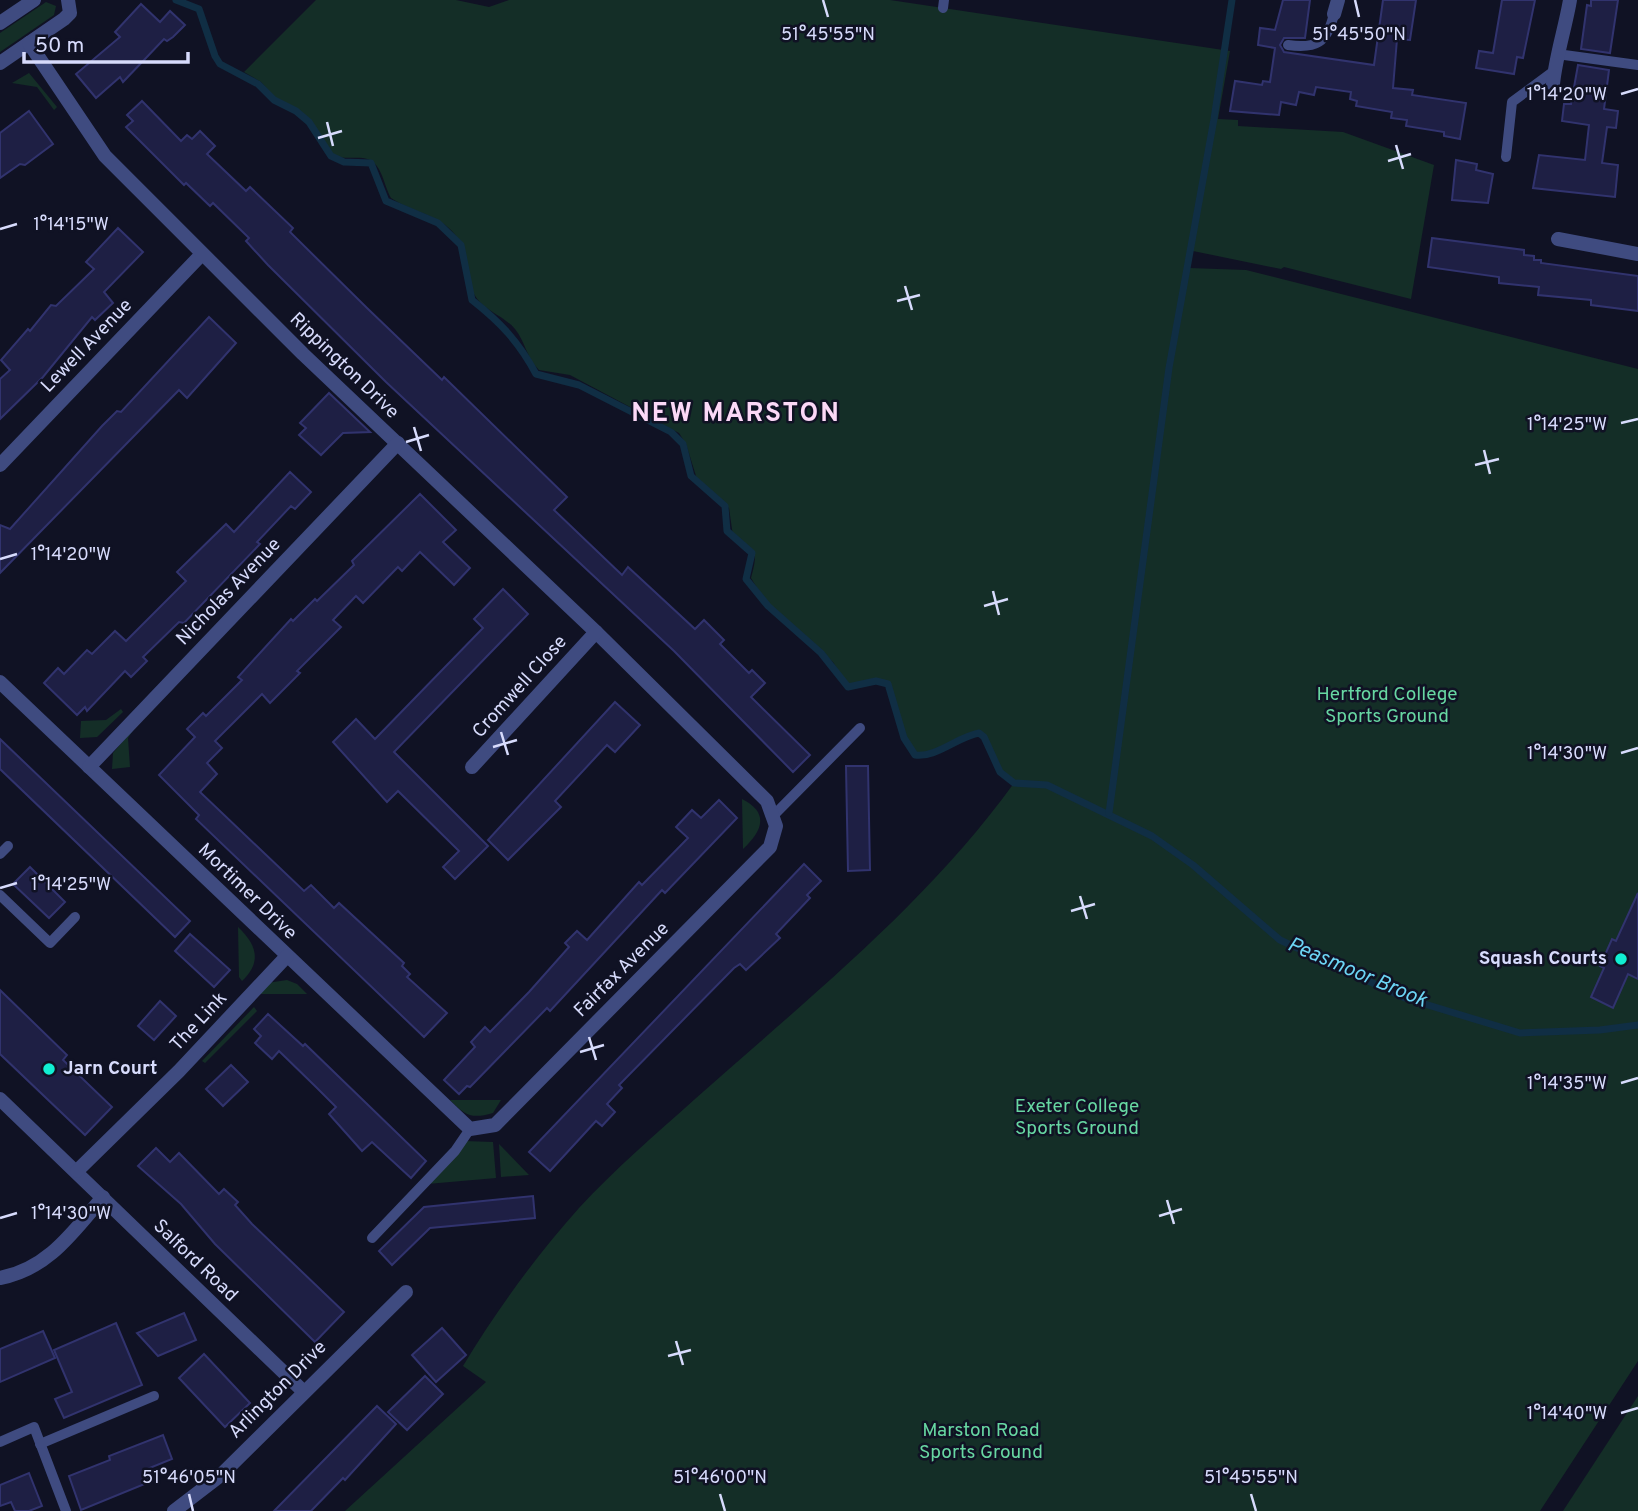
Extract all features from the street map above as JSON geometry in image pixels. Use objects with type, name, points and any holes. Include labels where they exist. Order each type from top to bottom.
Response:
[{"type":"street","points":[[0,23],[34,0]]},
{"type":"street","points":[[0,63],[70,13],[68,0]]},
{"type":"street","points":[[1554,78],[1570,0]]},
{"type":"street","name":"Rippington Drive","points":[[29,43],[105,156],[202,254],[596,632],[767,801],[774,815]]},
{"type":"street","points":[[1558,239],[1638,254]]},
{"type":"street","name":"Lewell Avenue","points":[[0,465],[202,254]]},
{"type":"street","name":"Nicholas Avenue","points":[[89,768],[398,443]]},
{"type":"street","name":"Cromwell Close","points":[[472,767],[596,632]]},
{"type":"street","name":"Mortimer Drive","points":[[0,682],[470,1129]]},
{"type":"street","name":"Fairfax Avenue","points":[[470,1129],[495,1125],[770,846],[776,826],[774,815]]},
{"type":"street","name":"The Link","points":[[77,1171],[179,1071],[287,956]]},
{"type":"street","name":"Salford Road","points":[[0,1099],[77,1171],[194,1290],[304,1392]]},
{"type":"street","points":[[0,1278],[22,1274],[37,1266],[60,1247],[103,1197]]},
{"type":"street","name":"Arlington Drive","points":[[174,1511],[221,1475],[406,1293]]},
{"type":"lane","points":[[1288,45],[1308,48],[1319,43],[1331,26],[1336,7]]},
{"type":"lane","points":[[1557,54],[1638,65]]},
{"type":"lane","points":[[1506,157],[1512,102],[1554,78]]},
{"type":"lane","points":[[774,815],[860,728]]},
{"type":"lane","points":[[0,895],[50,943],[75,917]]},
{"type":"lane","points":[[372,1238],[455,1151],[470,1129]]},
{"type":"lane","points":[[40,1444],[154,1396]]},
{"type":"lane","points":[[0,1442],[34,1427],[66,1511]]},
{"type":"green space","points":[[316,0],[456,0],[489,7],[509,0],[890,0],[1230,51],[1218,119],[1238,120],[1238,126],[1343,132],[1434,165],[1411,299],[1284,267],[1281,269],[1193,251],[1189,268],[1246,270],[1638,369],[1638,1361],[1540,1511],[345,1511],[486,1382],[463,1366],[517,1284],[579,1208],[636,1152],[822,988],[904,910],[980,828],[1014,783],[1000,772],[984,737],[979,733],[931,753],[915,755],[904,738],[888,684],[876,681],[848,687],[833,662],[768,606],[751,578],[755,561],[753,552],[733,536],[729,508],[697,479],[686,444],[679,433],[570,375],[539,370],[515,329],[476,297],[467,274],[466,255],[452,231],[438,220],[391,198],[374,163],[363,158],[334,156],[303,114],[277,100],[261,82],[244,72]]},
{"type":"green space","points":[[46,2],[56,6],[54,15],[0,52],[0,33]]},
{"type":"green space","points":[[29,73],[57,107],[54,110],[37,87],[12,83]]},
{"type":"green space","points":[[121,709],[123,712],[97,737],[80,738],[81,721],[106,720]]},
{"type":"green space","points":[[136,726],[128,738],[130,767],[112,769],[113,753]]},
{"type":"green space","points":[[742,799],[751,804],[760,816],[755,836],[743,849]]},
{"type":"green space","points":[[238,927],[249,940],[255,954],[252,967],[242,981],[239,977]]},
{"type":"green space","points":[[287,980],[297,984],[307,994],[258,994],[267,983]]},
{"type":"green space","points":[[254,1007],[257,1011],[205,1063],[202,1061]]},
{"type":"green space","points":[[450,1100],[501,1100],[493,1113],[474,1116],[460,1110]]},
{"type":"green space","points":[[464,1141],[493,1142],[496,1178],[427,1184]]},
{"type":"green space","points":[[499,1144],[529,1175],[501,1177]]},
{"type":"green space","points":[[1638,1396],[1638,1511],[1563,1511]]},
{"type":"building","points":[[1283,0],[1310,0],[1305,38],[1284,38],[1280,45],[1284,52],[1374,65],[1383,0],[1416,0],[1410,40],[1397,39],[1393,88],[1413,90],[1412,95],[1466,103],[1460,139],[1444,136],[1444,132],[1406,126],[1407,120],[1391,118],[1392,112],[1356,106],[1357,101],[1350,99],[1351,92],[1316,87],[1314,95],[1299,92],[1296,105],[1281,102],[1279,115],[1230,111],[1235,81],[1262,85],[1263,81],[1270,82],[1275,48],[1258,45],[1260,28],[1275,30]]},
{"type":"building","points":[[1502,0],[1535,0],[1523,58],[1517,57],[1514,74],[1476,68],[1479,51],[1493,53]]},
{"type":"building","points":[[1591,0],[1618,0],[1610,53],[1581,49],[1587,5],[1591,6]]},
{"type":"building","points":[[141,4],[160,22],[170,11],[185,25],[167,41],[164,39],[123,82],[120,77],[96,98],[76,74],[120,37],[115,32]]},
{"type":"building","points":[[1578,65],[1609,70],[1604,109],[1618,111],[1616,128],[1607,127],[1602,163],[1618,165],[1615,197],[1533,188],[1539,155],[1585,160],[1589,125],[1562,121],[1564,104],[1571,104]]},
{"type":"building","points":[[142,101],[181,141],[187,135],[192,139],[200,131],[215,146],[207,154],[246,191],[250,187],[293,228],[290,232],[367,308],[442,380],[444,377],[567,497],[554,510],[622,575],[628,567],[695,629],[704,620],[724,640],[720,644],[749,673],[752,670],[765,683],[751,697],[810,755],[793,772],[674,651],[386,382],[268,265],[246,241],[249,238],[213,203],[210,206],[186,183],[184,185],[126,127],[133,121],[127,115]]},
{"type":"building","points":[[29,111],[53,144],[25,165],[20,164],[0,178],[0,133]]},
{"type":"building","points":[[1456,160],[1477,164],[1476,170],[1493,174],[1488,203],[1452,200]]},
{"type":"building","points":[[118,228],[143,252],[104,292],[113,303],[95,320],[92,317],[43,377],[0,419],[0,379],[10,370],[1,360],[51,305],[56,306],[94,269],[86,262]]},
{"type":"building","points":[[1432,238],[1524,250],[1524,255],[1534,256],[1534,260],[1541,260],[1541,263],[1638,276],[1638,311],[1591,305],[1591,300],[1538,295],[1539,287],[1499,283],[1499,277],[1428,267]]},
{"type":"building","points":[[209,317],[236,343],[187,398],[179,390],[0,573],[0,525],[10,529],[102,426],[117,411],[121,412]]},
{"type":"building","points":[[329,393],[370,432],[343,433],[321,455],[299,435],[306,428],[300,423]]},
{"type":"building","points":[[290,472],[311,492],[295,509],[291,506],[257,542],[260,544],[184,623],[179,622],[143,657],[147,661],[131,677],[125,671],[87,711],[85,707],[77,715],[44,683],[58,668],[64,674],[87,650],[92,654],[115,631],[126,641],[186,581],[177,572],[226,524],[234,532]]},
{"type":"building","points":[[420,494],[456,530],[443,542],[470,568],[454,585],[420,552],[402,571],[398,567],[363,603],[356,596],[333,620],[341,627],[297,671],[300,673],[270,703],[262,694],[215,741],[222,748],[207,763],[217,774],[200,792],[304,891],[311,885],[334,908],[339,903],[404,963],[402,966],[410,974],[407,977],[447,1013],[424,1037],[196,819],[199,815],[159,775],[195,737],[187,729],[203,713],[206,716],[242,680],[238,677],[291,619],[293,621],[315,599],[317,601],[354,565],[352,561]]},
{"type":"building","points":[[503,589],[528,614],[394,752],[488,846],[455,879],[443,867],[459,851],[398,791],[387,802],[333,742],[356,719],[375,739],[483,628],[474,619]]},
{"type":"building","points":[[615,702],[640,725],[615,752],[607,745],[555,801],[561,807],[508,860],[488,840]]},
{"type":"building","points":[[0,739],[190,921],[175,937],[0,769]]},
{"type":"building","points":[[846,766],[868,766],[870,870],[848,871]]},
{"type":"building","points":[[719,800],[737,818],[665,893],[662,890],[550,1011],[547,1008],[470,1087],[467,1086],[459,1094],[444,1080],[475,1047],[471,1042],[485,1027],[490,1032],[529,992],[569,947],[565,943],[577,931],[587,940],[639,882],[642,885],[688,838],[676,827],[692,810],[701,818]]},
{"type":"building","points":[[804,864],[821,881],[807,895],[810,898],[776,934],[780,938],[746,970],[740,964],[734,968],[619,1085],[622,1088],[607,1104],[615,1112],[602,1126],[596,1121],[550,1171],[529,1152]]},
{"type":"building","points":[[30,867],[65,902],[49,918],[13,884]]},
{"type":"building","name":"Squash Courts","points":[[1638,893],[1638,979],[1628,974],[1613,1008],[1591,997],[1604,968],[1600,966],[1612,939],[1616,941]]},
{"type":"building","points":[[190,934],[230,970],[214,987],[175,951]]},
{"type":"building","name":"Jarn Court","points":[[0,990],[67,1055],[63,1060],[112,1107],[85,1135],[0,1054]]},
{"type":"building","points":[[160,1001],[176,1016],[154,1040],[138,1026]]},
{"type":"building","points":[[268,1014],[303,1046],[305,1044],[426,1161],[411,1178],[372,1142],[362,1151],[329,1114],[336,1107],[279,1051],[272,1059],[255,1043],[261,1036],[254,1029]]},
{"type":"building","points":[[231,1065],[248,1082],[223,1106],[206,1089]]},
{"type":"building","points":[[156,1148],[170,1162],[179,1153],[219,1194],[224,1189],[238,1202],[235,1205],[252,1224],[344,1312],[315,1342],[215,1244],[181,1204],[138,1166]]},
{"type":"building","points":[[533,1196],[535,1218],[430,1228],[392,1265],[379,1251],[424,1207]]},
{"type":"building","points":[[184,1313],[196,1340],[158,1356],[137,1333]]},
{"type":"building","points":[[116,1323],[142,1385],[64,1418],[55,1399],[72,1392],[54,1350]]},
{"type":"building","points":[[442,1328],[466,1355],[436,1382],[412,1355]]},
{"type":"building","points":[[43,1331],[55,1358],[0,1382],[0,1349]]},
{"type":"building","points":[[204,1354],[250,1403],[225,1427],[179,1378]]},
{"type":"building","points":[[425,1376],[443,1394],[407,1430],[388,1412]]},
{"type":"building","points":[[377,1406],[396,1424],[345,1480],[343,1478],[311,1511],[274,1511]]},
{"type":"building","points":[[163,1435],[172,1459],[147,1469],[152,1481],[81,1510],[69,1476],[110,1460],[109,1456]]},
{"type":"building","points":[[29,1473],[42,1506],[29,1511],[15,1511],[11,1502],[0,1506],[0,1485]]},
{"type":"waterway","name":"Peasmoor Brook","points":[[176,0],[199,9],[220,64],[258,84],[274,100],[296,111],[309,122],[331,156],[344,162],[371,163],[386,201],[438,223],[461,245],[472,300],[508,333],[536,374],[579,385],[671,432],[683,444],[691,476],[725,506],[727,531],[752,553],[746,579],[768,606],[821,653],[848,687],[876,681],[888,684],[904,738],[915,755],[931,753],[979,733],[984,737],[1000,772],[1014,783],[1047,785],[1152,836],[1193,865],[1280,940],[1405,998],[1520,1033],[1600,1030],[1638,1025]]},
{"type":"waterway","points":[[1109,813],[1169,368],[1214,119],[1232,0]]},
{"type":"place","name":"Squash Courts","points":[[1621,959]]},
{"type":"place","name":"Jarn Court","points":[[49,1069]]},
{"type":"district","name":"NEW MARSTON","points":[[736,414]]},
{"type":"park label","name":"Hertford College Sports Ground","points":[[1387,706]]},
{"type":"park label","name":"Exeter College Sports Ground","points":[[1077,1118]]},
{"type":"park label","name":"Marston Road Sports Ground","points":[[981,1442]]}]
